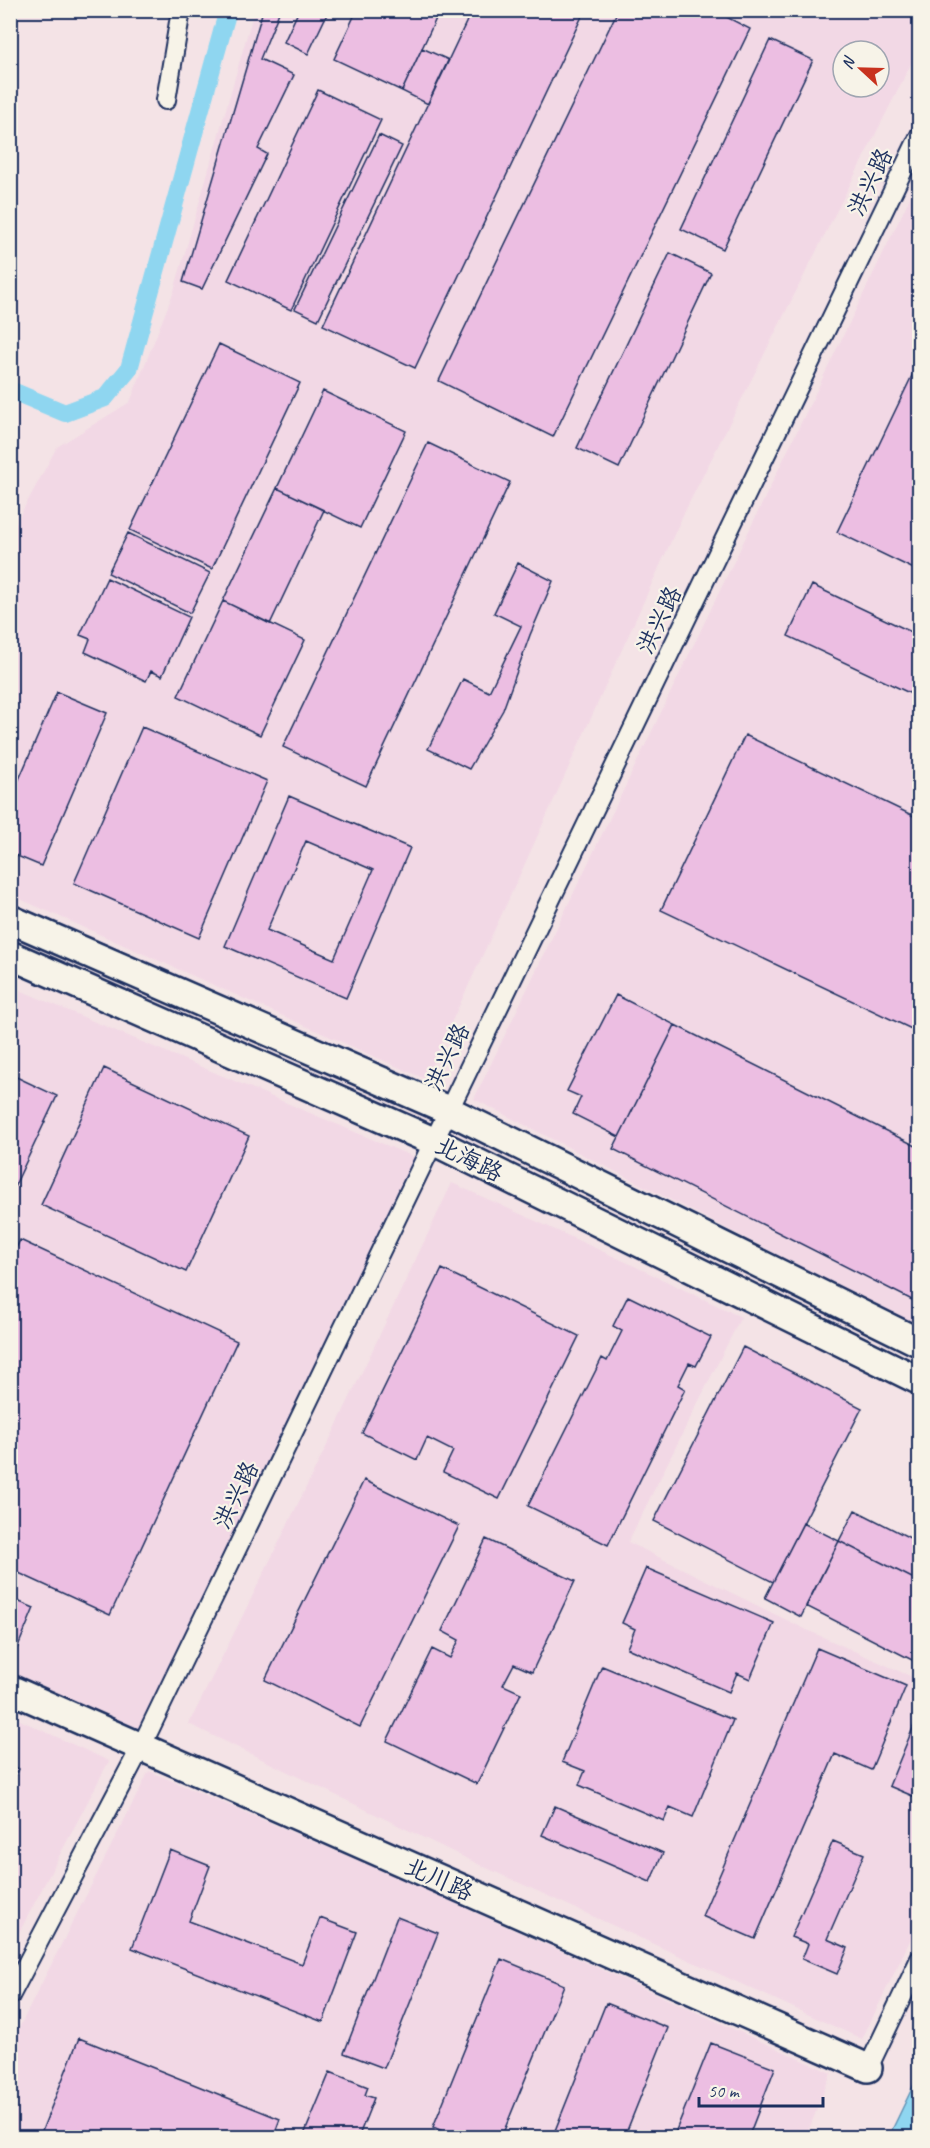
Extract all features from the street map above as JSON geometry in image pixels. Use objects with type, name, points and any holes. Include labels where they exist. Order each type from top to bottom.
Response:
[{"type":"street","points":[[166,100],[181,10]]},
{"type":"street","name":"洪兴路","points":[[10,1996],[141,1747],[920,135]]},
{"type":"street","name":"北海路","points":[[10,918],[448,1110],[920,1343]]},
{"type":"street","name":"北海路","points":[[10,955],[433,1141],[920,1381]]},
{"type":"street","name":"北川路","points":[[10,1689],[868,2068]]},
{"type":"street","points":[[868,2068],[920,1959]]},
{"type":"shaded area","points":[[254,11],[919,11],[919,48],[682,517],[425,1079],[11,895],[11,532],[57,447],[130,402],[174,291]]},
{"type":"shaded area","points":[[919,179],[919,1327],[474,1099]]},
{"type":"shaded area","points":[[10,986],[414,1157],[139,1732],[11,1677]]},
{"type":"shaded area","points":[[452,1183],[741,1317],[628,1542],[807,1630],[919,1680],[919,1922],[862,2039],[480,1865],[189,1724],[333,1433]]},
{"type":"shaded area","points":[[11,1716],[109,1761],[11,1948]]},
{"type":"shaded area","points":[[149,1771],[390,1874],[831,2073],[806,2137],[11,2138],[10,2046]]},
{"type":"water","points":[[919,2074],[919,2137],[888,2137],[892,2130]]},
{"type":"building","points":[[263,10],[280,10],[260,59],[294,75],[258,149],[267,154],[202,289],[183,282]]},
{"type":"building","points":[[299,10],[329,10],[308,54],[284,42]]},
{"type":"building","points":[[357,10],[440,10],[402,91],[334,59]]},
{"type":"building","points":[[472,10],[585,10],[415,368],[323,325]]},
{"type":"building","points":[[618,10],[713,10],[750,29],[553,437],[439,381]]},
{"type":"building","points":[[770,40],[813,60],[723,249],[681,229]]},
{"type":"building","points":[[422,48],[449,60],[428,104],[402,91]]},
{"type":"building","points":[[318,90],[381,120],[291,310],[228,280]]},
{"type":"building","points":[[379,135],[402,146],[318,320],[295,309]]},
{"type":"building","points":[[670,253],[711,273],[619,468],[577,448]]},
{"type":"building","points":[[219,344],[300,383],[212,569],[130,530]]},
{"type":"building","points":[[920,359],[920,572],[837,532]]},
{"type":"building","points":[[323,391],[406,431],[360,528],[277,488]]},
{"type":"building","points":[[428,443],[510,482],[366,786],[283,747]]},
{"type":"building","points":[[277,488],[324,510],[270,624],[223,601]]},
{"type":"building","points":[[128,533],[210,573],[190,613],[108,573]]},
{"type":"building","points":[[518,563],[553,581],[530,635],[503,710],[469,769],[428,749],[463,679],[489,692],[521,626],[494,613]]},
{"type":"building","points":[[107,578],[189,617],[162,676],[151,671],[146,681],[85,652],[90,639],[80,635]]},
{"type":"building","points":[[812,585],[920,636],[920,698],[788,636]]},
{"type":"building","points":[[223,601],[305,640],[260,735],[178,696]]},
{"type":"building","points":[[57,692],[107,713],[41,866],[10,853],[10,800]]},
{"type":"building","points":[[142,727],[267,781],[199,938],[74,883]]},
{"type":"building","points":[[745,735],[920,819],[920,1033],[661,910]]},
{"type":"building","points":[[289,796],[410,848],[346,998],[225,946]],"holes":[[[306,841],[373,870],[334,959],[267,930]]]},
{"type":"building","points":[[616,995],[675,1025],[619,1137],[573,1114],[581,1097],[567,1091]]},
{"type":"building","points":[[675,1025],[920,1148],[920,1304],[613,1149]]},
{"type":"building","points":[[104,1068],[249,1136],[186,1272],[41,1205]]},
{"type":"building","points":[[10,1074],[57,1096],[10,1196]]},
{"type":"building","points":[[20,1240],[237,1341],[110,1615],[10,1569],[10,1261]]},
{"type":"building","points":[[442,1269],[579,1336],[499,1499],[443,1472],[453,1451],[427,1438],[417,1460],[362,1433]]},
{"type":"building","points":[[628,1296],[711,1337],[696,1366],[689,1363],[678,1385],[685,1389],[608,1545],[528,1506],[602,1358],[607,1361],[622,1331],[613,1326]]},
{"type":"building","points":[[743,1347],[862,1408],[773,1582],[654,1521]]},
{"type":"building","points":[[364,1480],[459,1526],[360,1727],[265,1680]]},
{"type":"building","points":[[855,1510],[920,1543],[920,1582],[839,1541]]},
{"type":"building","points":[[803,1523],[839,1541],[801,1617],[765,1598]]},
{"type":"building","points":[[486,1539],[575,1581],[532,1672],[514,1664],[503,1685],[521,1693],[477,1784],[387,1741],[432,1649],[450,1658],[459,1640],[442,1631]]},
{"type":"building","points":[[839,1541],[920,1582],[920,1664],[806,1606]]},
{"type":"building","points":[[646,1568],[774,1623],[750,1679],[737,1673],[729,1692],[627,1648],[635,1629],[622,1623]]},
{"type":"building","points":[[10,1598],[34,1608],[14,1656],[10,1654]]},
{"type":"building","points":[[817,1648],[906,1686],[871,1770],[835,1754],[755,1939],[702,1916]]},
{"type":"building","points":[[602,1666],[733,1720],[693,1817],[670,1807],[664,1821],[579,1785],[585,1771],[562,1762]]},
{"type":"building","points":[[920,1711],[920,1799],[889,1786]]},
{"type":"building","points":[[10,1764],[19,1769],[10,1787]]},
{"type":"building","points":[[555,1806],[663,1853],[650,1882],[542,1835]]},
{"type":"building","points":[[833,1841],[864,1854],[827,1939],[848,1948],[837,1974],[802,1959],[808,1944],[791,1937]]},
{"type":"building","points":[[170,1850],[210,1866],[189,1921],[302,1964],[320,1918],[357,1932],[323,2022],[132,1948]]},
{"type":"building","points":[[397,1917],[438,1933],[384,2068],[344,2053]]},
{"type":"building","points":[[501,1959],[564,1985],[501,2138],[459,2138],[433,2127]]},
{"type":"building","points":[[606,2003],[668,2028],[624,2138],[552,2138]]},
{"type":"building","points":[[79,2038],[280,2119],[273,2138],[39,2138]]},
{"type":"building","points":[[711,2043],[775,2068],[748,2138],[673,2138]]},
{"type":"building","points":[[330,2072],[368,2087],[365,2095],[374,2098],[358,2138],[303,2137]]},
{"type":"waterway","points":[[10,390],[65,413],[105,398],[129,369],[228,10]]}]
